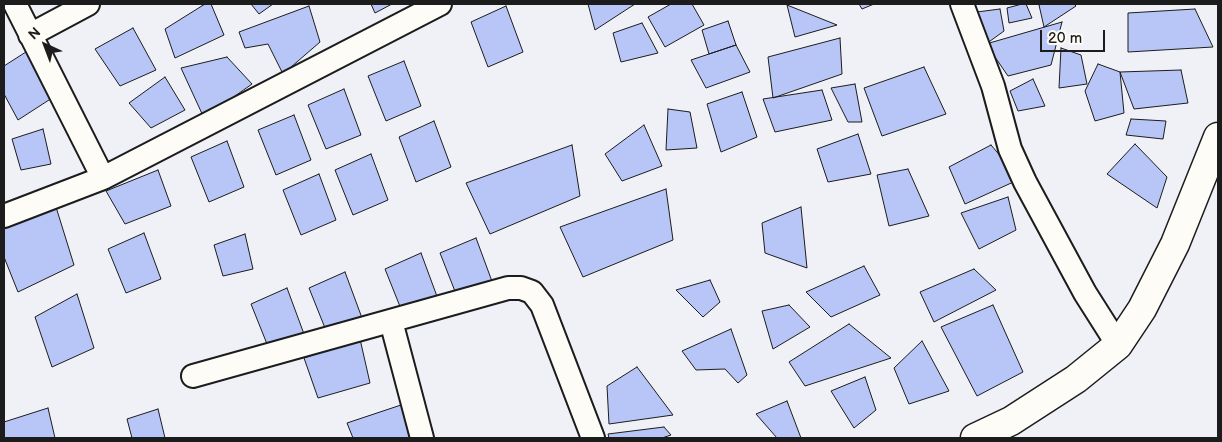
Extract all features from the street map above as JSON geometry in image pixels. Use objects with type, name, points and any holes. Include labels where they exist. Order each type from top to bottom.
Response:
[{"type":"main road","points":[[975,438],[1011,421],[1076,379],[1118,344],[1142,309],[1175,244],[1218,136]]},
{"type":"street","points":[[15,4],[102,178]]},
{"type":"street","points":[[30,35],[88,4]]},
{"type":"street","points":[[4,216],[102,178],[440,4]]},
{"type":"street","points":[[962,4],[993,86],[1010,148],[1025,182],[1085,293],[1118,344]]},
{"type":"street","points":[[193,376],[508,288],[521,288],[532,292],[542,304],[593,438]]},
{"type":"street","points":[[391,321],[422,438]]},
{"type":"building","points":[[205,4],[211,4],[224,35],[175,58],[165,29]]},
{"type":"building","points":[[251,4],[273,4],[259,14]]},
{"type":"building","points":[[371,4],[392,4],[375,13]]},
{"type":"building","points":[[588,4],[635,4],[595,30]]},
{"type":"building","points":[[671,4],[692,4],[704,25],[665,47],[648,17]]},
{"type":"building","points":[[859,4],[874,4],[862,9]]},
{"type":"building","points":[[1026,4],[1032,18],[1009,23],[1007,8]]},
{"type":"building","points":[[1074,4],[1076,6],[1044,27],[1039,5]]},
{"type":"building","points":[[787,5],[837,25],[795,37]]},
{"type":"building","points":[[309,6],[320,42],[283,74],[268,44],[245,48],[239,32]]},
{"type":"building","points":[[506,6],[523,52],[488,67],[471,22]]},
{"type":"building","points":[[1000,9],[1004,31],[986,44],[977,12]]},
{"type":"building","points":[[1195,9],[1213,47],[1128,52],[1128,13]]},
{"type":"building","points":[[728,21],[736,45],[709,54],[702,30]]},
{"type":"building","points":[[1062,22],[1051,65],[1008,76],[986,44]]},
{"type":"building","points":[[642,23],[658,53],[621,62],[613,33]]},
{"type":"building","points":[[133,28],[156,70],[120,86],[95,49]]},
{"type":"building","points":[[840,38],[842,74],[773,98],[768,57]]},
{"type":"building","points":[[736,45],[750,72],[706,88],[691,60]]},
{"type":"building","points":[[1061,48],[1081,55],[1087,84],[1059,88]]},
{"type":"building","points":[[29,50],[52,98],[18,120],[4,94],[4,66]]},
{"type":"building","points":[[227,57],[252,84],[204,118],[181,68]]},
{"type":"building","points":[[404,61],[421,106],[386,121],[368,76]]},
{"type":"building","points":[[1098,64],[1120,72],[1124,113],[1095,121],[1085,91]]},
{"type":"building","points":[[924,67],[946,114],[882,136],[864,88]]},
{"type":"building","points":[[1181,70],[1188,103],[1134,109],[1120,72]]},
{"type":"building","points":[[165,77],[185,110],[151,128],[129,103]]},
{"type":"building","points":[[1033,79],[1045,106],[1018,111],[1010,91]]},
{"type":"building","points":[[855,84],[862,122],[848,122],[831,88]]},
{"type":"building","points":[[344,89],[361,135],[326,149],[308,105]]},
{"type":"building","points":[[822,90],[832,120],[775,132],[763,99]]},
{"type":"building","points":[[742,92],[757,137],[721,152],[707,104]]},
{"type":"building","points":[[668,109],[690,112],[697,148],[666,150]]},
{"type":"building","points":[[294,115],[311,160],[276,175],[258,130]]},
{"type":"building","points":[[1131,119],[1166,121],[1163,139],[1126,135]]},
{"type":"building","points":[[434,121],[451,167],[416,182],[399,137]]},
{"type":"building","points":[[644,125],[662,166],[622,181],[605,154]]},
{"type":"building","points":[[43,129],[51,164],[21,170],[12,139]]},
{"type":"building","points":[[858,134],[871,174],[828,182],[817,149]]},
{"type":"building","points":[[227,141],[244,187],[209,202],[191,157]]},
{"type":"building","points":[[1135,144],[1167,177],[1157,208],[1107,174]]},
{"type":"building","points":[[572,145],[580,196],[490,234],[466,183]]},
{"type":"building","points":[[991,145],[1020,179],[965,204],[949,167]]},
{"type":"building","points":[[371,154],[388,200],[353,215],[335,170]]},
{"type":"building","points":[[908,169],[929,216],[889,226],[877,175]]},
{"type":"building","points":[[158,170],[171,206],[125,224],[106,191]]},
{"type":"building","points":[[319,174],[336,220],[301,235],[283,190]]},
{"type":"building","points":[[666,189],[673,240],[583,277],[560,227]]},
{"type":"building","points":[[1008,197],[1016,230],[979,249],[961,213]]},
{"type":"building","points":[[56,207],[74,265],[18,292],[4,257],[4,227]]},
{"type":"building","points":[[801,207],[807,268],[765,253],[762,223]]},
{"type":"building","points":[[144,233],[161,279],[126,293],[108,249]]},
{"type":"building","points":[[245,234],[253,269],[223,276],[214,245]]},
{"type":"building","points":[[476,238],[493,284],[458,299],[440,253]]},
{"type":"building","points":[[421,253],[438,299],[403,314],[385,269]]},
{"type":"building","points":[[864,266],[880,295],[831,317],[806,292]]},
{"type":"building","points":[[974,269],[996,290],[934,322],[920,292]]},
{"type":"building","points":[[345,272],[362,318],[327,333],[309,288]]},
{"type":"building","points":[[710,280],[720,302],[703,317],[676,290]]},
{"type":"building","points":[[287,288],[304,334],[269,349],[251,304]]},
{"type":"building","points":[[77,294],[94,348],[52,367],[35,317]]},
{"type":"building","points":[[789,305],[810,327],[773,349],[762,311]]},
{"type":"building","points":[[993,305],[1023,372],[977,396],[941,327]]},
{"type":"building","points":[[849,324],[891,358],[805,386],[789,362]]},
{"type":"building","points":[[731,329],[747,375],[738,383],[725,369],[696,370],[682,351]]},
{"type":"building","points":[[360,339],[370,383],[318,398],[304,358]]},
{"type":"building","points":[[922,341],[949,391],[909,404],[894,368]]},
{"type":"building","points":[[637,367],[673,415],[609,424],[607,386]]},
{"type":"building","points":[[865,377],[876,410],[854,428],[831,391]]},
{"type":"building","points":[[787,401],[801,438],[777,438],[756,414]]},
{"type":"building","points":[[404,404],[412,438],[353,438],[347,423]]},
{"type":"building","points":[[48,408],[55,438],[4,438],[4,422]]},
{"type":"building","points":[[158,409],[165,438],[132,438],[127,419]]},
{"type":"building","points":[[664,427],[671,435],[662,438],[609,438],[608,434]]}]
